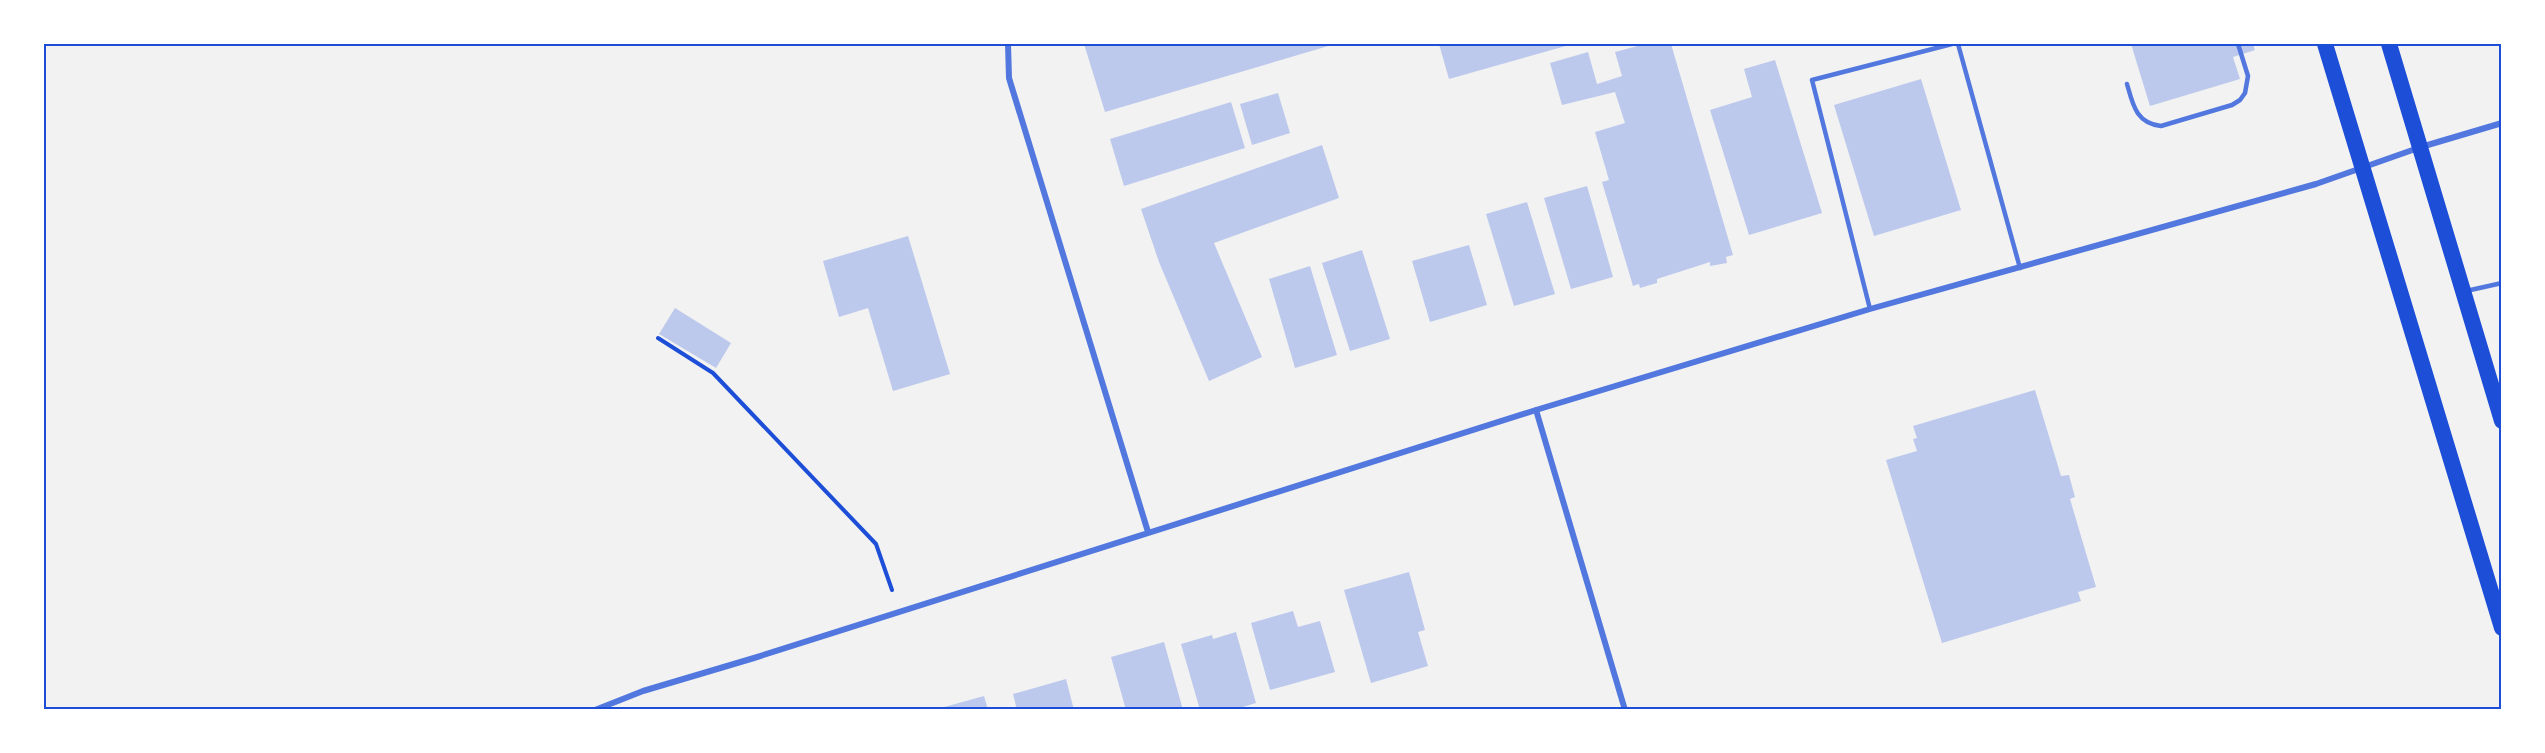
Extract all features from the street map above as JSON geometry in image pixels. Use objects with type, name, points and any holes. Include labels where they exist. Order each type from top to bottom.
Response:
[{"type":"highway","points":[[2325,44],[2502,628]]},
{"type":"highway","points":[[2390,44],[2463,291],[2499,403],[2502,421]]},
{"type":"street","points":[[1008,44],[1009,78],[1148,532]]},
{"type":"street","points":[[595,710],[643,691],[1536,410],[1870,309],[2316,184],[2421,147],[2502,123]]},
{"type":"street","points":[[1536,410],[1625,710]]},
{"type":"lane","points":[[1870,309],[1812,80],[1952,44]]},
{"type":"lane","points":[[1958,44],[2020,268]]},
{"type":"lane","points":[[2127,84],[2135,111],[2145,122],[2152,125],[2161,126],[2232,105],[2245,93],[2247,85],[2247,76],[2238,44]]},
{"type":"lane","points":[[2463,291],[2502,283]]},
{"type":"path","points":[[658,338],[713,373],[876,544],[899,611]]},
{"type":"building","points":[[1084,44],[1335,44],[1105,112]]},
{"type":"building","points":[[1439,44],[1573,44],[1449,79]]},
{"type":"building","points":[[1645,44],[1671,44],[1733,255],[1726,257],[1727,263],[1710,266],[1710,262],[1657,279],[1657,283],[1640,288],[1639,284],[1633,286],[1602,182],[1609,180],[1595,132],[1625,123],[1615,92],[1562,105],[1550,63],[1588,52],[1597,84],[1622,76],[1615,52]]},
{"type":"building","points":[[2131,44],[2253,44],[2255,50],[2233,57],[2240,79],[2150,106]]},
{"type":"building","points":[[1775,60],[1822,213],[1749,235],[1710,110],[1752,97],[1744,69]]},
{"type":"building","points":[[1921,79],[1961,210],[1874,236],[1834,105]]},
{"type":"building","points":[[1278,93],[1290,133],[1252,145],[1240,104]]},
{"type":"building","points":[[1231,102],[1245,148],[1124,186],[1110,139]]},
{"type":"building","points":[[1322,145],[1339,198],[1214,243],[1262,357],[1209,381],[1159,262],[1141,209]]},
{"type":"building","points":[[1587,186],[1613,277],[1571,289],[1544,198]]},
{"type":"building","points":[[1527,202],[1555,294],[1514,306],[1486,214]]},
{"type":"building","points":[[908,236],[950,374],[893,391],[868,308],[839,317],[823,261]]},
{"type":"building","points":[[1469,245],[1487,305],[1430,322],[1412,261]]},
{"type":"building","points":[[1362,250],[1390,339],[1350,351],[1322,263]]},
{"type":"building","points":[[1310,266],[1337,355],[1295,368],[1269,279]]},
{"type":"building","points":[[675,308],[731,343],[716,368],[659,334]]},
{"type":"building","points":[[2035,390],[2061,476],[2069,475],[2075,497],[2070,499],[2096,587],[2078,592],[2081,601],[1942,643],[1886,460],[1917,451],[1913,439],[1917,438],[1913,426]]},
{"type":"building","points":[[1409,572],[1425,630],[1418,632],[1428,666],[1371,683],[1344,590]]},
{"type":"building","points":[[1293,611],[1298,627],[1320,621],[1335,672],[1270,690],[1251,623]]},
{"type":"building","points":[[1236,632],[1256,703],[1233,710],[1200,710],[1181,644],[1212,635],[1213,639]]},
{"type":"building","points":[[1164,642],[1183,710],[1126,710],[1111,657]]},
{"type":"building","points":[[1066,679],[1074,710],[1017,710],[1013,694]]},
{"type":"building","points":[[984,696],[988,710],[937,710],[937,709]]}]
